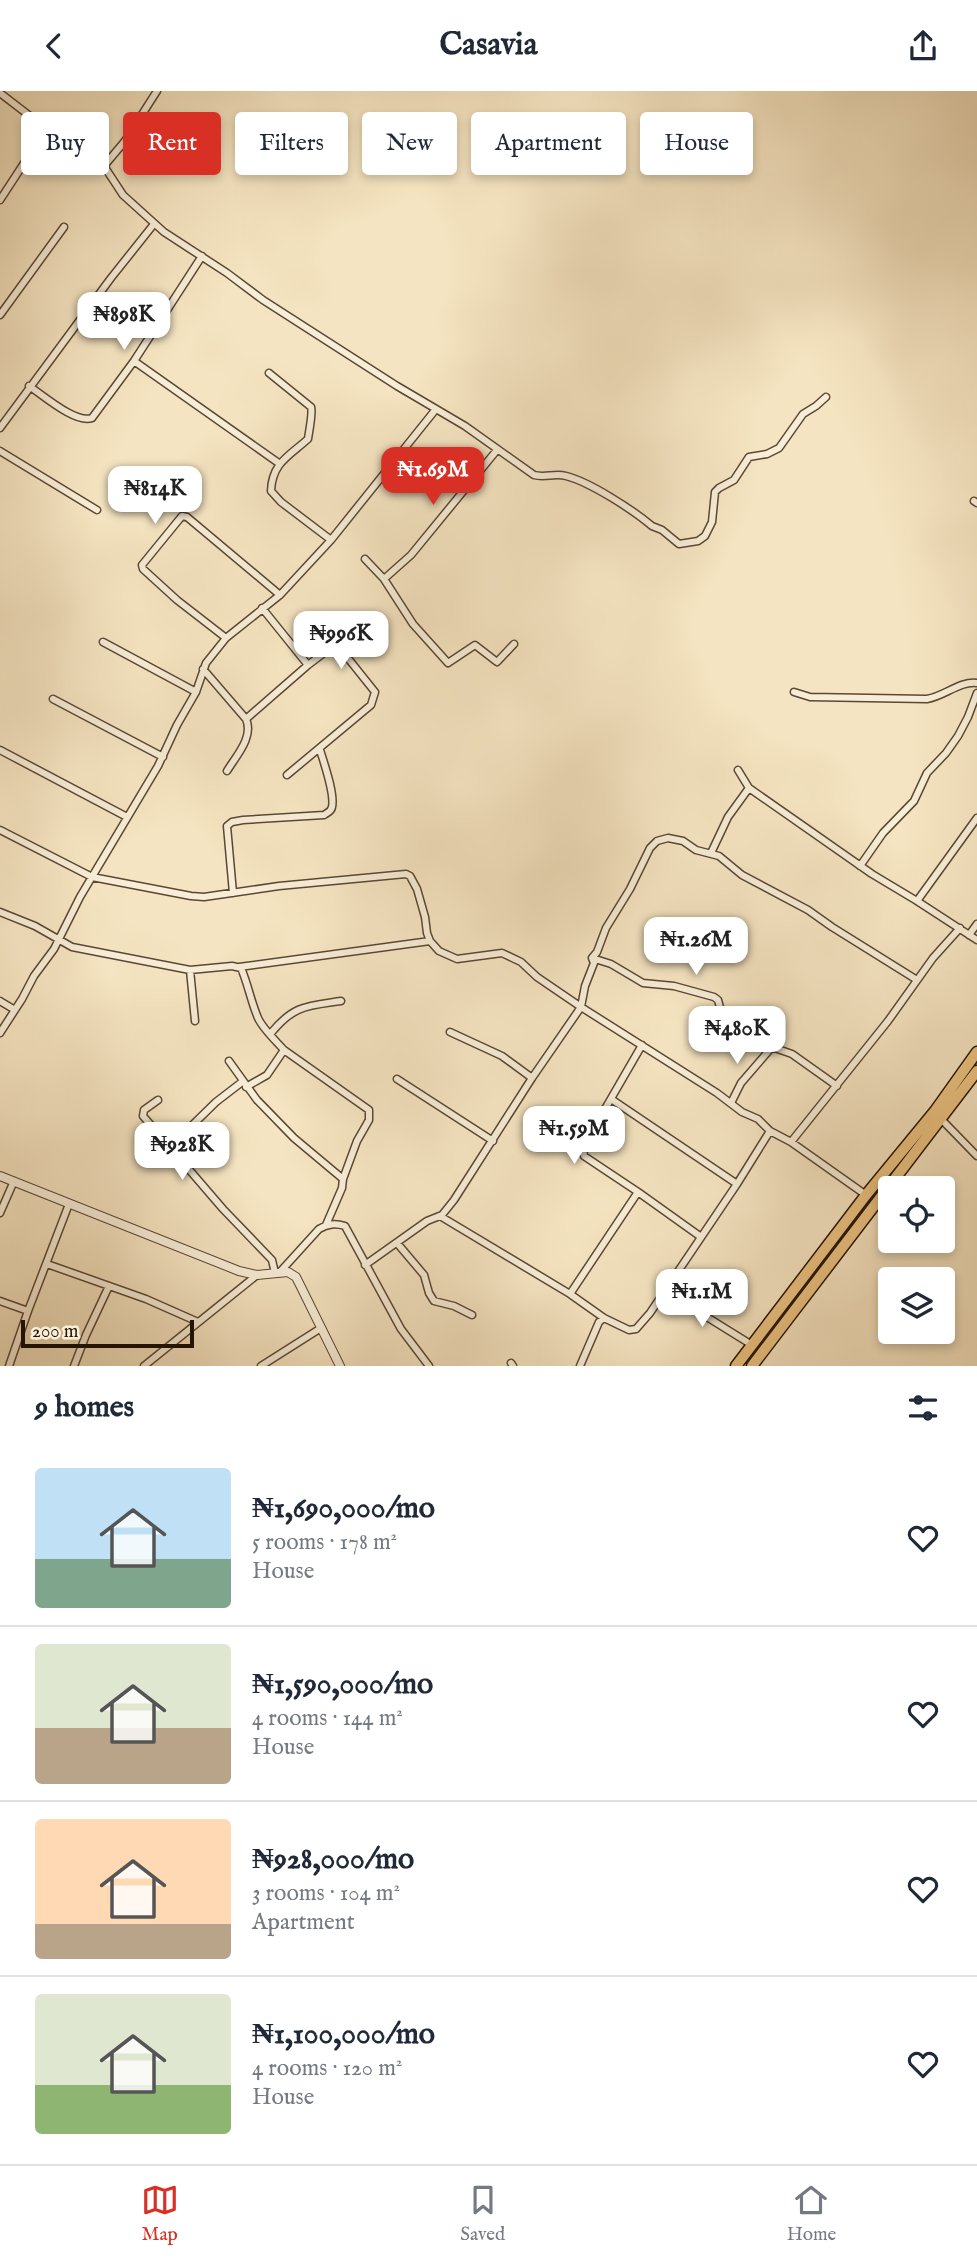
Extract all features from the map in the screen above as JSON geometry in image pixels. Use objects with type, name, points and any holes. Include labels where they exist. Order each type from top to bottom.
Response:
[{"type":"main road","points":[[752,1366],[938,1115],[977,1052]]},
{"type":"main road","points":[[736,1366],[866,1195],[977,1071]]},
{"type":"street","points":[[109,160],[125,141],[157,91]]},
{"type":"street","points":[[0,93],[26,112]]},
{"type":"street","points":[[0,200],[21,168]]},
{"type":"street","points":[[109,174],[123,195],[154,223],[263,300],[465,426],[534,475],[562,475],[578,479],[662,530],[679,544],[698,541],[709,530],[715,492],[734,480],[748,457],[767,454],[779,448],[803,414],[826,397]]},
{"type":"street","points":[[0,428],[154,223]]},
{"type":"street","points":[[0,315],[64,227]]},
{"type":"street","points":[[29,386],[75,417],[89,420],[134,361],[202,256]]},
{"type":"street","points":[[134,361],[280,464]]},
{"type":"street","points":[[269,373],[313,411],[308,439],[280,464],[272,479],[271,491],[281,502],[331,540]]},
{"type":"street","points":[[0,1033],[34,976],[54,949],[92,877],[163,757],[196,692],[206,663],[226,638],[280,594],[331,540],[436,409]]},
{"type":"street","points":[[384,579],[411,555],[498,450]]},
{"type":"street","points":[[0,451],[97,510]]},
{"type":"street","points":[[226,638],[177,600],[142,565],[182,516],[187,517],[280,594]]},
{"type":"street","points":[[365,559],[384,579],[413,624],[448,663],[475,645],[497,662],[514,644]]},
{"type":"street","points":[[262,608],[308,664]]},
{"type":"street","points":[[103,642],[196,692]]},
{"type":"street","points":[[246,719],[308,664],[333,646],[339,647],[375,692],[371,705],[287,775]]},
{"type":"street","points":[[204,669],[249,726],[247,739],[227,771]]},
{"type":"street","points":[[794,692],[810,697],[927,699],[942,695],[963,683],[977,683]]},
{"type":"street","points":[[860,866],[883,833],[914,801],[927,772],[958,736],[977,693]]},
{"type":"street","points":[[53,699],[163,757]]},
{"type":"street","points":[[0,750],[127,817]]},
{"type":"street","points":[[233,893],[227,826],[243,820],[324,815],[329,812],[332,795],[320,750]]},
{"type":"street","points":[[738,770],[749,788],[860,866],[977,940]]},
{"type":"street","points":[[711,853],[728,817],[749,788]]},
{"type":"street","points":[[917,901],[977,818]]},
{"type":"street","points":[[0,831],[92,877],[191,896],[204,897],[279,886],[405,874],[410,876],[417,889],[430,941],[439,951],[457,959],[495,953],[513,957],[581,1007],[758,1119],[770,1132],[791,1142],[866,1195]]},
{"type":"street","points":[[592,958],[653,843],[662,839],[677,839],[696,850],[719,856],[742,875],[808,910],[917,979]]},
{"type":"street","points":[[0,912],[35,926],[72,947],[190,970],[239,967],[430,941]]},
{"type":"street","points":[[969,935],[977,924]]},
{"type":"street","points":[[791,1142],[888,1021],[917,979],[960,928]]},
{"type":"street","points":[[365,1265],[427,1221],[440,1216],[454,1200],[581,1007],[584,986],[594,963],[592,958]]},
{"type":"street","points":[[592,958],[611,964],[643,983],[674,986],[714,997],[718,1000],[721,1011],[772,1047],[792,1054],[837,1086]]},
{"type":"street","points":[[239,967],[259,1021],[271,1033],[273,1039],[284,1050],[369,1110],[369,1120],[357,1141],[342,1188],[326,1225]]},
{"type":"street","points":[[190,970],[195,1021]]},
{"type":"street","points":[[0,1001],[15,1010]]},
{"type":"street","points":[[271,1033],[282,1018],[300,1008],[341,1001]]},
{"type":"street","points":[[450,1032],[502,1056],[532,1078]]},
{"type":"street","points":[[642,1045],[582,1152],[701,1237]]},
{"type":"street","points":[[731,1104],[741,1083],[772,1047]]},
{"type":"street","points":[[170,1147],[216,1101],[244,1084],[267,1075],[284,1050]]},
{"type":"street","points":[[229,1062],[244,1084],[294,1138],[343,1179]]},
{"type":"street","points":[[397,1079],[493,1142]]},
{"type":"street","points":[[611,1099],[737,1184]]},
{"type":"street","points":[[158,1100],[144,1110],[143,1116],[223,1209],[272,1260],[276,1274]]},
{"type":"street","points":[[938,1115],[977,1156]]},
{"type":"street","points":[[440,1216],[570,1294],[604,1318],[629,1330],[636,1329],[665,1291],[770,1132]]},
{"type":"street","points":[[0,1176],[239,1271],[257,1275],[288,1272],[296,1277],[340,1366]]},
{"type":"street","points":[[0,1213],[14,1181]]},
{"type":"street","points":[[570,1294],[638,1192]]},
{"type":"street","points":[[9,1366],[27,1311],[69,1204]]},
{"type":"street","points":[[276,1274],[318,1229],[326,1225],[345,1226],[401,1329],[429,1366]]},
{"type":"street","points":[[397,1243],[424,1275],[434,1301],[454,1306],[472,1315]]},
{"type":"street","points":[[47,1264],[146,1299],[198,1322]]},
{"type":"street","points":[[144,1366],[257,1275]]},
{"type":"street","points":[[75,1366],[109,1286]]},
{"type":"street","points":[[665,1291],[752,1345]]},
{"type":"street","points":[[0,1301],[27,1311]]},
{"type":"street","points":[[580,1366],[599,1322],[604,1318]]},
{"type":"street","points":[[261,1366],[321,1328]]}]
